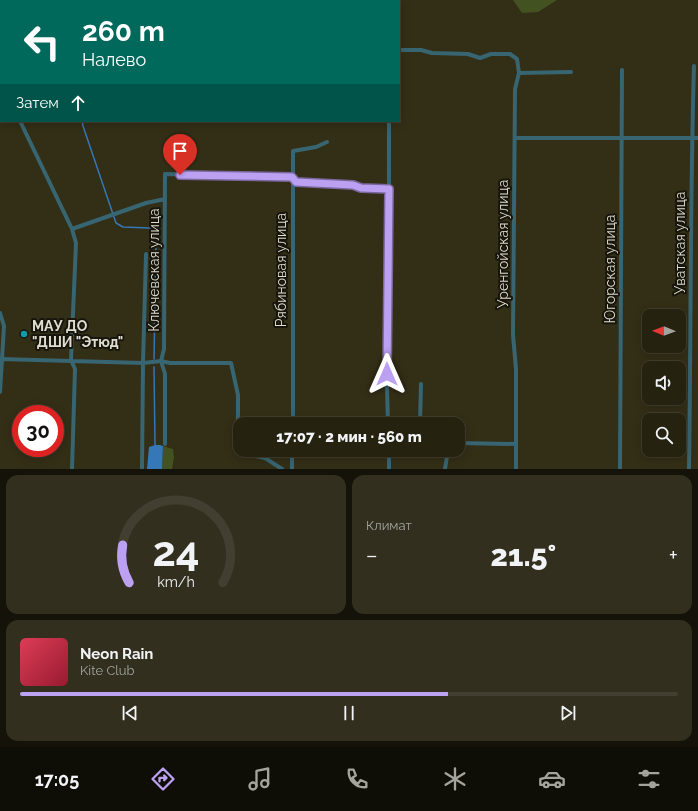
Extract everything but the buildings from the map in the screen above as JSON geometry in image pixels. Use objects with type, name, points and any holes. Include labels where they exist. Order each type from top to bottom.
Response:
[{"type":"street","points":[[400,50],[421,50],[432,53],[468,54],[480,58],[491,54],[510,54],[517,59],[519,73],[571,72]]},
{"type":"street","name":"Уватская улица","points":[[689,469],[694,66]]},
{"type":"street","name":"Югорская улица","points":[[620,469],[622,70]]},
{"type":"street","name":"Уренгойская улица","points":[[516,469],[516,370],[514,335],[515,89],[519,73]]},
{"type":"street","points":[[20,122],[72,229],[76,243],[71,360],[75,369],[72,469]]},
{"type":"street","points":[[388,417],[389,122]]},
{"type":"street","points":[[515,138],[698,138]]},
{"type":"street","name":"Рябиновая улица","points":[[292,417],[293,152],[316,147],[327,142]]},
{"type":"street","name":"Ключевская улица","points":[[165,444],[164,374],[161,361],[164,349],[165,174],[292,177]]},
{"type":"street","points":[[292,177],[296,182],[353,185],[361,188],[389,189]]},
{"type":"street","points":[[72,229],[164,198]]},
{"type":"street","name":"Ключевская улица","points":[[142,469],[146,254]]},
{"type":"street","points":[[0,313],[4,326],[0,392]]},
{"type":"street","points":[[1,359],[143,363],[161,361],[170,363],[231,363],[238,395],[237,443],[239,450],[245,454],[265,458],[282,469]]},
{"type":"street","points":[[420,384],[420,417]]},
{"type":"street","points":[[465,443],[516,444]]},
{"type":"street","points":[[292,457],[292,469]]},
{"type":"street","points":[[389,457],[389,469]]},
{"type":"street","points":[[445,469],[447,457]]},
{"type":"green space","points":[[513,0],[557,0],[538,12],[522,13]]},
{"type":"green space","points":[[163,446],[173,449],[174,457],[172,469],[162,469]]},
{"type":"water","points":[[155,445],[163,446],[162,469],[147,469],[149,447]]},
{"type":"waterway","points":[[82,122],[116,223],[123,227],[150,228],[156,240],[154,359]]},
{"type":"waterway","points":[[154,367],[155,445]]},
{"type":"place","name":"МАУ ДО \"ДШИ \"Этюд\"","points":[[24,334]]},
{"type":"route","points":[[180,175],[292,177],[296,182],[353,185],[361,188],[380,190],[389,189],[387,374]]}]
